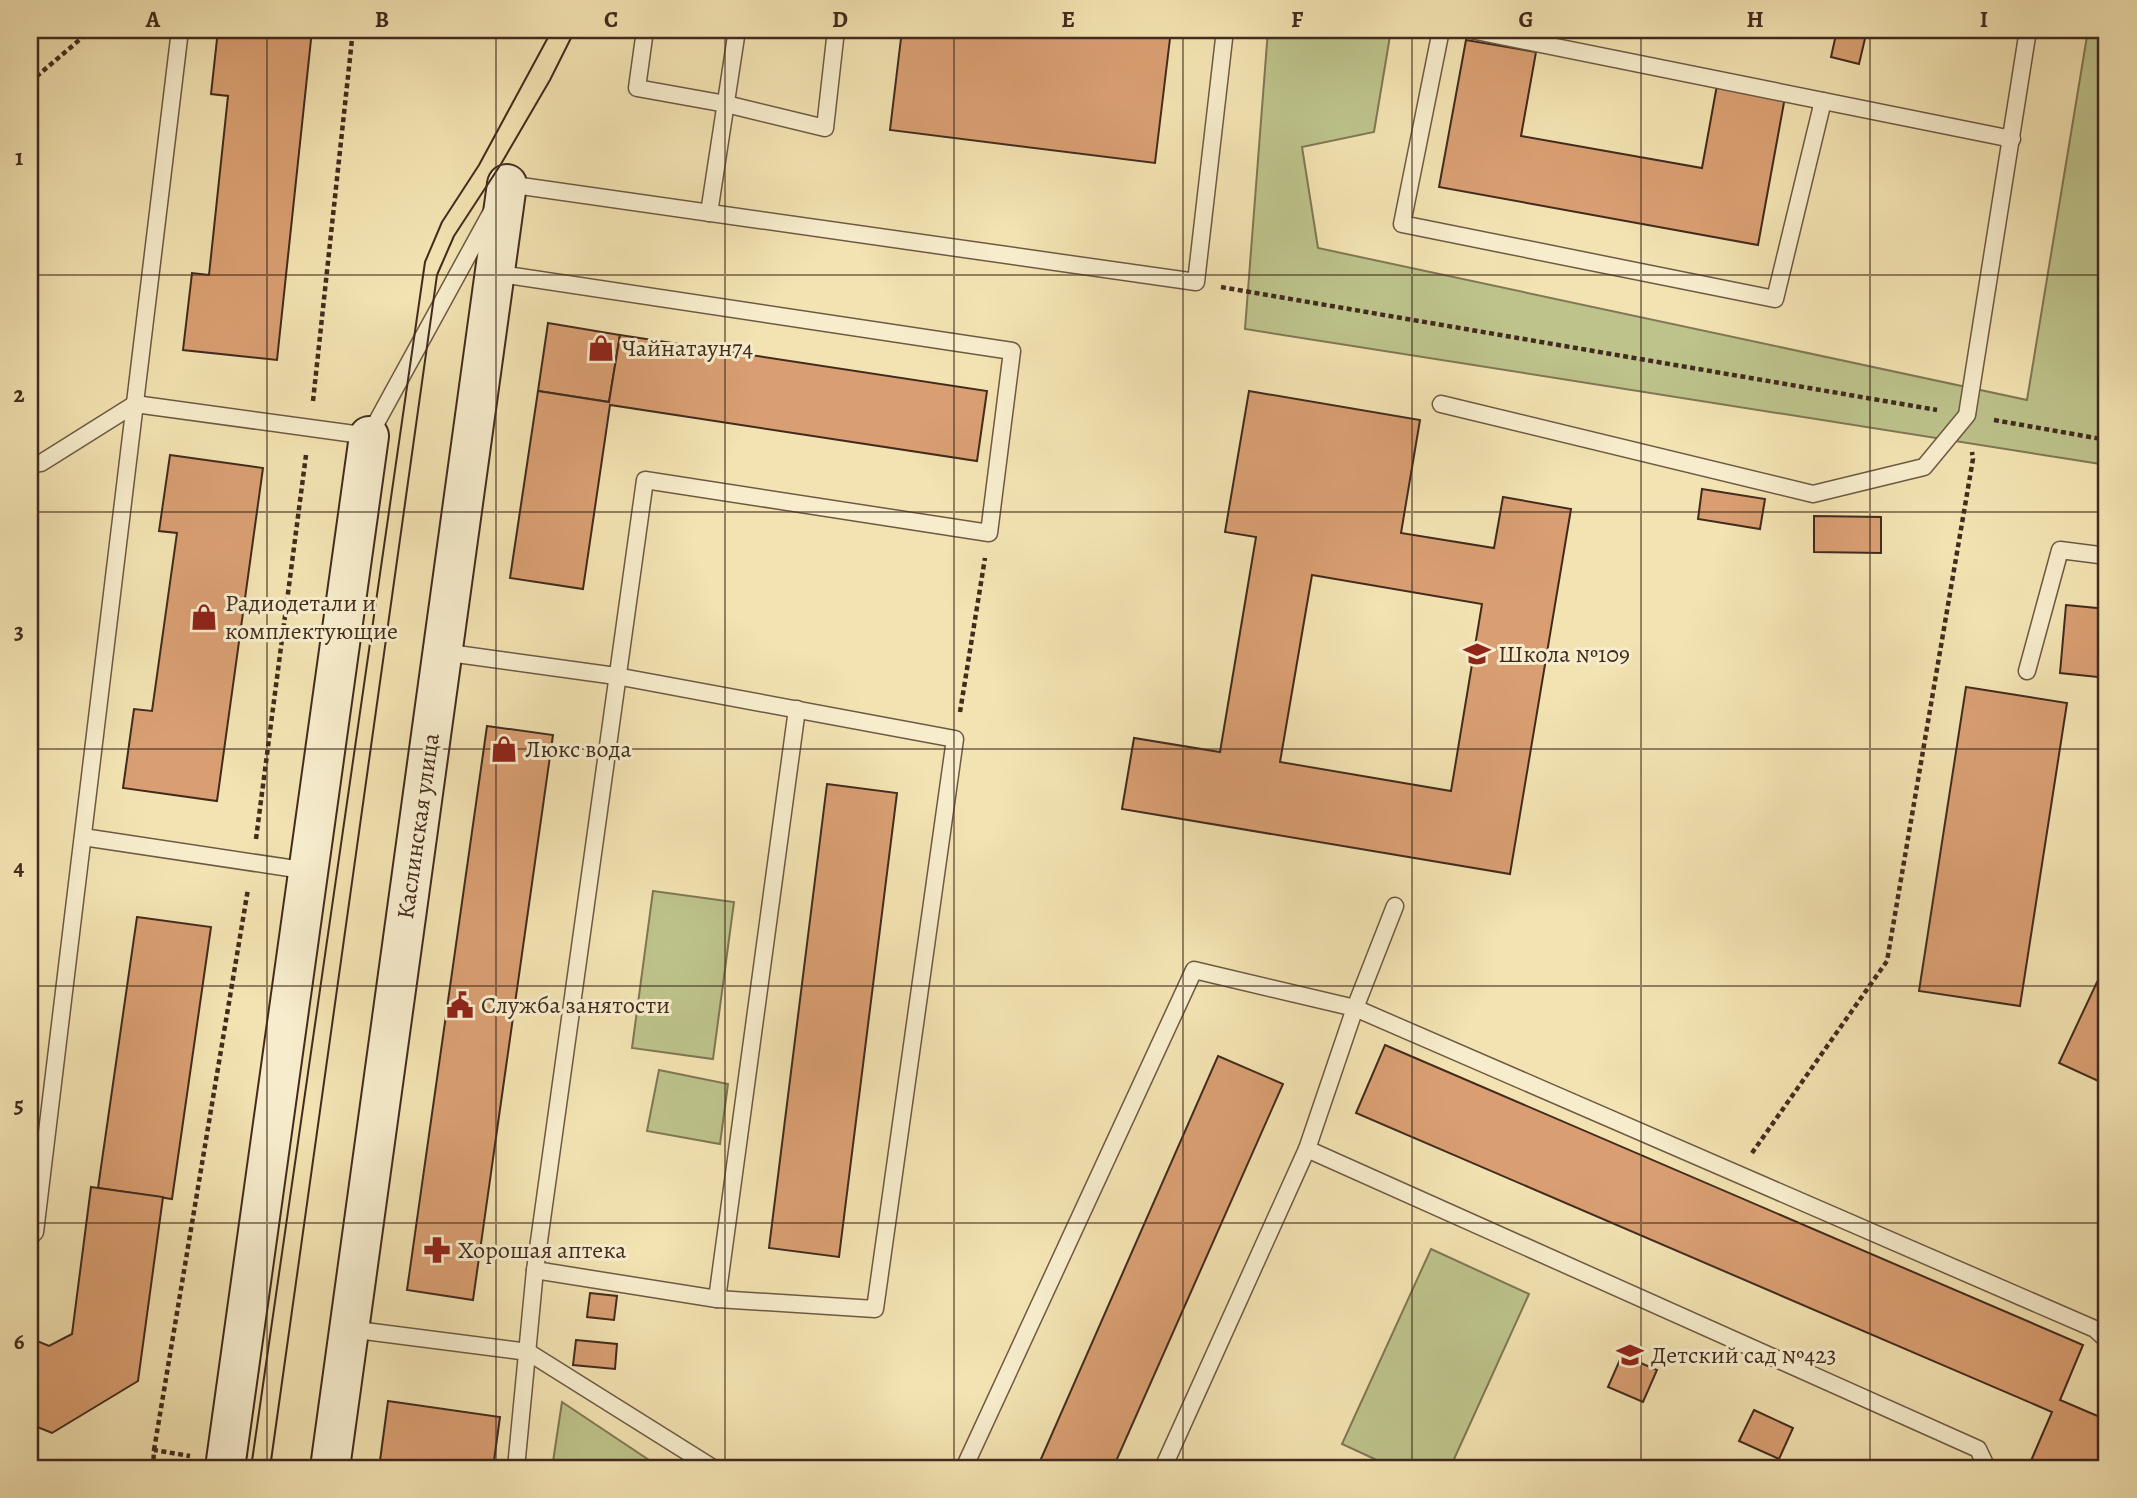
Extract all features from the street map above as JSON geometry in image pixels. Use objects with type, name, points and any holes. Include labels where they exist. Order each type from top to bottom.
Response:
[{"type":"main road","name":"Каслинская улица","points":[[330,1468],[507,184]]},
{"type":"main road","points":[[225,1468],[369,436]]},
{"type":"lane","points":[[30,1237],[35,1232],[180,30]]},
{"type":"lane","points":[[645,30],[637,88],[726,104],[825,128],[836,30]]},
{"type":"lane","points":[[709,213],[737,30]]},
{"type":"lane","points":[[30,464],[41,463],[135,404],[369,436],[507,184],[1196,282],[1225,30]]},
{"type":"lane","points":[[1441,30],[1402,224],[1775,299],[1823,101]]},
{"type":"lane","points":[[1471,30],[2012,139]]},
{"type":"lane","points":[[1441,404],[1813,494],[1924,467],[1967,415],[2028,30]]},
{"type":"lane","points":[[494,273],[1012,351],[989,533],[645,480],[535,1270],[516,1468]]},
{"type":"lane","points":[[2027,671],[2060,550],[2107,556]]},
{"type":"lane","points":[[442,652],[617,676],[955,739],[875,1309],[717,1299],[535,1270]]},
{"type":"lane","points":[[717,1299],[797,709]]},
{"type":"lane","points":[[83,837],[309,871]]},
{"type":"lane","points":[[1163,1468],[1307,1149],[1355,1008],[1395,906]]},
{"type":"lane","points":[[964,1468],[1194,970],[1355,1008],[2095,1329],[2107,1340]]},
{"type":"lane","points":[[1307,1149],[1978,1449],[1987,1468]]},
{"type":"lane","points":[[349,1329],[528,1352],[713,1468]]},
{"type":"path","points":[[30,82],[91,30]]},
{"type":"path","points":[[154,1450],[252,863],[309,428],[353,30]]},
{"type":"path","points":[[1196,282],[2107,440]]},
{"type":"path","points":[[1738,1174],[1886,961],[1973,459],[1967,415]]},
{"type":"path","points":[[955,739],[989,533]]},
{"type":"green space","points":[[1268,30],[1391,30],[1374,132],[1302,147],[1318,248],[2027,400],[2088,30],[2107,30],[2107,465],[1245,329]]},
{"type":"green space","points":[[653,891],[734,902],[713,1059],[632,1048]]},
{"type":"green space","points":[[659,1070],[728,1084],[720,1144],[647,1131]]},
{"type":"green space","points":[[1431,1249],[1529,1294],[1450,1468],[1394,1468],[1342,1444]]},
{"type":"green space","points":[[562,1402],[661,1468],[552,1468]]},
{"type":"building","points":[[218,30],[312,30],[277,360],[183,350],[192,273],[209,275],[228,96],[211,94]]},
{"type":"building","points":[[902,30],[1171,30],[1155,163],[890,130]]},
{"type":"building","points":[[1837,30],[1867,30],[1859,64],[1831,57]]},
{"type":"building","points":[[1466,40],[1536,52],[1521,136],[1702,168],[1717,85],[1785,97],[1758,245],[1439,187]]},
{"type":"building","points":[[548,323],[620,335],[609,402],[538,391]]},
{"type":"building","points":[[620,335],[987,391],[977,461],[610,405],[583,589],[510,578],[538,391],[609,402]]},
{"type":"building","points":[[1249,391],[1420,420],[1401,533],[1494,548],[1503,497],[1571,509],[1510,874],[1122,809],[1134,738],[1220,752],[1256,537],[1225,532]],"holes":[[[1312,575],[1482,604],[1451,791],[1280,762]]]},
{"type":"building","points":[[170,455],[263,468],[217,801],[123,788],[134,709],[152,711],[177,533],[159,531]]},
{"type":"building","points":[[1702,489],[1765,499],[1760,529],[1698,519]]},
{"type":"building","points":[[1814,516],[1881,517],[1881,553],[1814,552]]},
{"type":"building","points":[[2066,605],[2107,609],[2107,678],[2060,673]]},
{"type":"building","points":[[1966,687],[2067,703],[2020,1006],[1919,991]]},
{"type":"building","points":[[487,726],[553,735],[473,1300],[407,1290]]},
{"type":"building","points":[[827,784],[897,793],[839,1257],[769,1248]]},
{"type":"building","points":[[137,917],[211,927],[172,1199],[98,1188]]},
{"type":"building","points":[[2097,982],[2107,987],[2107,1085],[2059,1063]]},
{"type":"building","points":[[1385,1045],[2083,1345],[2060,1400],[2107,1420],[2107,1468],[2043,1468],[2030,1463],[2052,1412],[1356,1113]]},
{"type":"building","points":[[1218,1056],[1283,1084],[1113,1468],[1037,1468]]},
{"type":"building","points":[[91,1187],[163,1197],[138,1381],[52,1433],[30,1424],[30,1338],[49,1346],[72,1334]]},
{"type":"building","points":[[590,1293],[617,1296],[614,1320],[587,1317]]},
{"type":"building","points":[[576,1340],[617,1344],[615,1369],[573,1365]]},
{"type":"building","points":[[1622,1355],[1657,1370],[1643,1402],[1608,1387]]},
{"type":"building","points":[[388,1401],[500,1417],[493,1468],[379,1468]]},
{"type":"building","points":[[1754,1410],[1793,1428],[1779,1459],[1739,1441]]},
{"type":"tram line","points":[[251,1468],[425,262],[442,222],[479,165],[552,30]]},
{"type":"tram line","points":[[270,1468],[437,275],[454,236],[501,164],[550,80],[575,30]]},
{"type":"place","name":"Чайнатаун74","points":[[601,348]]},
{"type":"place","name":"Радиодетали и комплектующие","points":[[204,617]]},
{"type":"place","name":"Школа №109","points":[[1477,654]]},
{"type":"place","name":"Люкс вода","points":[[504,749]]},
{"type":"place","name":"Служба занятости","points":[[460,1005]]},
{"type":"place","name":"Хорошая аптека","points":[[437,1250]]},
{"type":"place","name":"Детский сад №423","points":[[1630,1355]]}]
